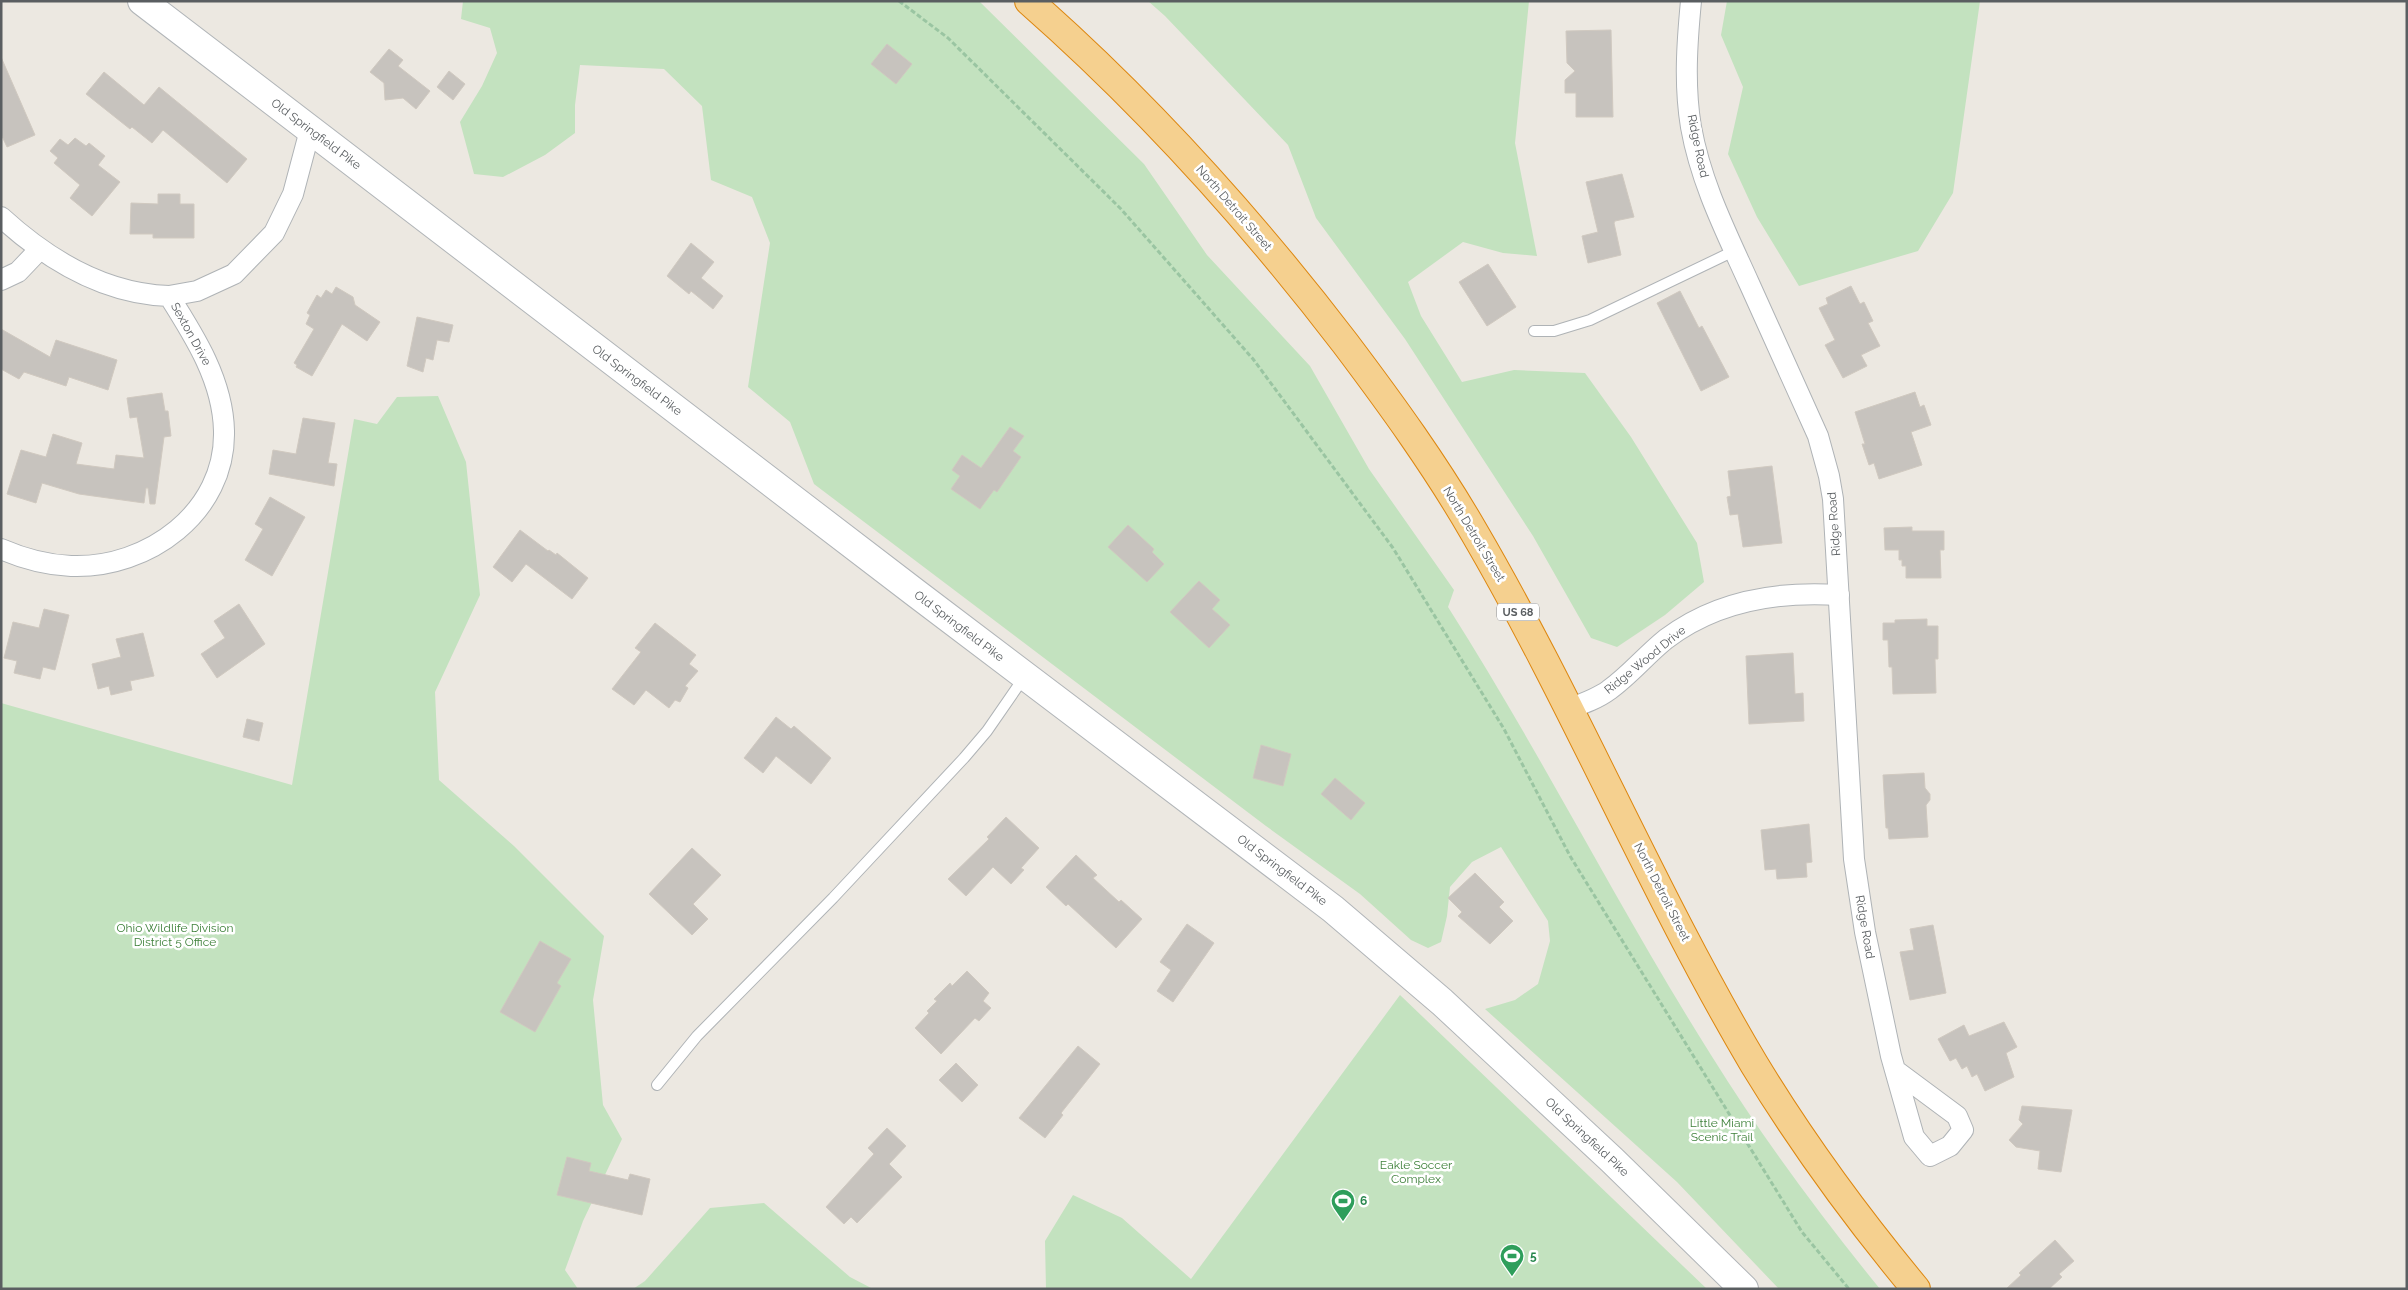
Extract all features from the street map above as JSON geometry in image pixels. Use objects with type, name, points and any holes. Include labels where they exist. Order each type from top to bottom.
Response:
[{"type":"highway","name":"North Detroit Street","points":[[1029,1],[1164,129],[1248,222],[1317,307],[1389,401],[1462,512],[1500,578],[1668,904],[1756,1067],[1842,1195],[1916,1289]]},
{"type":"street","name":"Old Springfield Pike","points":[[142,1],[1025,676],[1219,821],[1382,949],[1612,1160],[1744,1289]]},
{"type":"street","name":"Ridge Road","points":[[1690,1],[1687,66],[1691,125],[1699,164],[1714,206],[1818,436],[1829,476],[1833,499],[1854,859],[1865,932],[1895,1070]]},
{"type":"street","name":"Sexton Drive","points":[[1,217],[39,250],[70,270],[100,282],[127,290],[169,296],[197,292],[234,274],[274,233],[293,194],[310,130]]},
{"type":"street","points":[[1,280],[18,272],[39,250]]},
{"type":"street","name":"Sexton Drive","points":[[1,549],[47,564],[73,566],[99,564],[124,558],[148,548],[176,532],[194,516],[209,496],[218,475],[223,453],[224,430],[221,407],[214,380],[203,353],[169,296]]},
{"type":"street","name":"Ridge Wood Drive","points":[[1568,709],[1588,702],[1609,690],[1667,639],[1713,612],[1760,597],[1793,593],[1839,595]]},
{"type":"lane","points":[[1534,331],[1554,332],[1590,320],[1734,251]]},
{"type":"lane","points":[[657,1085],[698,1036],[833,898],[964,758],[987,731],[1025,676]]},
{"type":"path","points":[[899,1],[948,38],[1121,209],[1253,359],[1387,540],[1504,729],[1570,856],[1802,1232],[1849,1289]]},
{"type":"green space","name":"Little Miami Scenic Trail","points":[[463,1],[979,1],[1144,164],[1207,255],[1310,366],[1369,469],[1454,590],[1448,607],[1515,718],[1677,1000],[1750,1116],[1792,1175],[1880,1289],[1779,1289],[1677,1182],[1485,1009],[1515,1000],[1538,984],[1550,941],[1548,921],[1501,847],[1472,862],[1450,887],[1447,916],[1441,942],[1428,948],[1411,940],[1360,894],[1266,826],[814,484],[790,422],[748,387],[770,243],[752,197],[711,180],[702,106],[664,69],[580,65],[575,105],[575,133],[545,155],[503,177],[474,174],[460,122],[482,86],[497,53],[490,28],[461,19]]},
{"type":"green space","points":[[1148,1],[1529,1],[1515,143],[1537,256],[1503,253],[1463,242],[1408,282],[1421,316],[1462,382],[1514,370],[1585,373],[1631,437],[1697,543],[1704,582],[1665,615],[1617,647],[1591,638],[1533,536],[1405,339],[1316,218],[1288,145],[1165,16]]},
{"type":"green space","points":[[1727,1],[1980,1],[1953,193],[1918,251],[1799,286],[1757,217],[1728,154],[1743,87],[1721,35]]},
{"type":"green space","name":"Ohio Wildlife Division District 5 Office","points":[[438,396],[466,462],[480,595],[435,692],[439,780],[514,846],[604,936],[593,1000],[603,1105],[622,1139],[583,1221],[565,1270],[578,1289],[1,1289],[1,703],[292,785],[354,419],[377,424],[397,397]]},
{"type":"green space","name":"Eakle Soccer Complex","points":[[1400,995],[1707,1289],[1046,1289],[1045,1241],[1073,1195],[1122,1218],[1191,1279]]},
{"type":"green space","points":[[764,1203],[850,1277],[873,1289],[633,1289],[645,1281],[710,1208]]},
{"type":"building","points":[[1611,30],[1613,117],[1576,117],[1576,93],[1565,93],[1565,80],[1575,71],[1567,63],[1566,31]]},
{"type":"building","points":[[887,44],[912,64],[896,84],[871,64]]},
{"type":"building","points":[[389,49],[403,60],[398,66],[430,91],[416,109],[403,98],[385,100],[384,83],[370,72]]},
{"type":"building","points":[[1,57],[35,135],[7,147],[1,134]]},
{"type":"building","points":[[449,71],[465,84],[453,100],[437,87]]},
{"type":"building","points":[[104,72],[144,105],[159,87],[247,159],[227,183],[163,130],[152,143],[132,127],[130,129],[86,94]]},
{"type":"building","points":[[75,138],[86,146],[89,143],[105,156],[98,165],[120,182],[92,216],[70,198],[80,185],[54,163],[58,158],[50,151],[60,139],[68,145]]},
{"type":"building","points":[[1622,174],[1634,217],[1615,221],[1614,223],[1621,255],[1588,263],[1582,236],[1598,232],[1586,182]]},
{"type":"building","points":[[158,194],[180,194],[180,204],[194,204],[194,238],[153,238],[153,234],[130,234],[131,203],[158,204]]},
{"type":"building","points":[[691,243],[714,262],[701,278],[723,296],[713,309],[691,291],[689,294],[667,276]]},
{"type":"building","points":[[1488,264],[1516,307],[1487,326],[1459,282]]},
{"type":"building","points":[[1851,286],[1860,304],[1864,302],[1873,321],[1868,323],[1880,346],[1861,355],[1867,366],[1843,378],[1825,345],[1835,340],[1819,308],[1828,304],[1826,298]]},
{"type":"building","points":[[336,287],[353,297],[355,305],[380,322],[367,341],[342,324],[312,376],[296,367],[297,365],[294,363],[314,329],[306,324],[310,315],[307,313],[317,295],[321,298],[326,290],[332,294]]},
{"type":"building","points":[[1680,291],[1699,328],[1702,326],[1729,377],[1701,391],[1657,303]]},
{"type":"building","points":[[417,317],[453,325],[449,342],[437,340],[433,360],[426,358],[423,372],[407,366]]},
{"type":"building","points":[[1,329],[50,357],[56,340],[117,360],[108,390],[69,377],[66,386],[24,372],[19,379],[1,369]]},
{"type":"building","points":[[1915,392],[1920,407],[1924,405],[1931,425],[1911,432],[1922,465],[1879,479],[1874,463],[1869,465],[1855,412]]},
{"type":"building","points":[[162,393],[165,411],[168,411],[171,436],[164,437],[155,504],[150,504],[148,488],[146,488],[144,503],[79,494],[42,483],[36,503],[7,494],[21,450],[46,457],[53,434],[82,443],[76,464],[114,469],[116,455],[144,458],[137,417],[130,418],[127,398]]},
{"type":"building","points":[[303,418],[335,423],[328,463],[337,464],[334,486],[269,474],[273,450],[296,454]]},
{"type":"building","points":[[1010,427],[1024,436],[1013,451],[1021,457],[997,492],[994,490],[980,509],[951,489],[960,476],[952,470],[962,455],[981,468]]},
{"type":"building","points":[[1772,466],[1782,543],[1743,547],[1738,514],[1730,515],[1727,497],[1731,496],[1728,471]]},
{"type":"building","points":[[270,497],[305,517],[272,576],[245,560],[263,529],[255,524]]},
{"type":"building","points":[[1128,525],[1154,549],[1152,552],[1164,564],[1147,582],[1108,547]]},
{"type":"building","points":[[1912,527],[1912,531],[1944,531],[1944,550],[1940,550],[1941,578],[1906,578],[1906,566],[1902,566],[1902,560],[1899,560],[1899,550],[1885,550],[1884,528]]},
{"type":"building","points":[[520,530],[548,551],[556,555],[557,553],[588,578],[572,599],[526,564],[512,582],[493,567]]},
{"type":"building","points":[[1199,581],[1220,600],[1212,609],[1230,625],[1209,648],[1170,612]]},
{"type":"building","points":[[239,604],[265,644],[217,678],[201,654],[225,638],[214,621]]},
{"type":"building","points":[[44,609],[69,615],[55,670],[43,667],[40,679],[14,673],[17,661],[4,658],[13,622],[39,628]]},
{"type":"building","points":[[1927,619],[1927,626],[1938,626],[1938,659],[1935,659],[1936,693],[1893,694],[1892,667],[1889,667],[1888,640],[1883,640],[1883,623],[1895,623],[1895,620]]},
{"type":"building","points":[[655,623],[696,655],[689,664],[698,671],[685,686],[688,688],[680,702],[675,700],[669,708],[646,690],[634,705],[612,689],[641,652],[635,648]]},
{"type":"building","points":[[143,633],[154,676],[130,681],[132,690],[111,695],[109,686],[98,689],[92,664],[121,657],[116,639]]},
{"type":"building","points":[[1793,653],[1795,694],[1803,693],[1804,721],[1749,724],[1746,656]]},
{"type":"building","points":[[776,717],[791,729],[794,726],[831,758],[811,784],[776,756],[763,773],[744,758]]},
{"type":"building","points":[[247,719],[263,723],[259,741],[243,737]]},
{"type":"building","points":[[1261,745],[1291,754],[1283,786],[1253,778]]},
{"type":"building","points":[[1924,773],[1925,788],[1930,794],[1930,800],[1926,805],[1928,837],[1889,839],[1888,828],[1886,828],[1883,775]]},
{"type":"building","points":[[1335,778],[1365,803],[1351,820],[1321,794]]},
{"type":"building","points":[[1006,817],[1039,848],[1021,868],[1024,870],[1011,884],[993,867],[966,896],[948,879],[989,839],[987,837]]},
{"type":"building","points":[[1809,824],[1812,862],[1806,863],[1807,877],[1777,879],[1776,869],[1765,870],[1761,830]]},
{"type":"building","points":[[692,848],[721,875],[693,904],[708,919],[692,935],[649,894]]},
{"type":"building","points":[[1076,855],[1097,875],[1093,878],[1119,902],[1121,900],[1142,919],[1116,948],[1068,904],[1066,906],[1046,887]]},
{"type":"building","points":[[1475,873],[1504,902],[1499,907],[1513,921],[1490,944],[1458,916],[1462,912],[1448,898]]},
{"type":"building","points":[[1187,924],[1214,943],[1173,1002],[1157,991],[1171,970],[1160,962]]},
{"type":"building","points":[[1933,925],[1946,993],[1910,1000],[1900,952],[1914,950],[1910,929]]},
{"type":"building","points":[[540,941],[571,959],[557,983],[561,986],[535,1032],[500,1012]]},
{"type":"building","points":[[967,971],[989,993],[983,1001],[991,1008],[979,1021],[975,1018],[941,1054],[915,1028],[937,1001],[934,999],[950,983],[952,986]]},
{"type":"building","points":[[2004,1022],[2017,1047],[2006,1053],[2014,1077],[1985,1091],[1977,1074],[1972,1077],[1967,1066],[1962,1069],[1956,1058],[1950,1061],[1938,1039],[1964,1025],[1969,1036]]},
{"type":"building","points":[[1078,1046],[1100,1064],[1061,1113],[1063,1115],[1045,1138],[1019,1118]]},
{"type":"building","points":[[956,1063],[978,1085],[962,1102],[939,1080]]},
{"type":"building","points":[[2022,1106],[2072,1110],[2061,1172],[2038,1169],[2040,1151],[2016,1147],[2009,1140],[2023,1124],[2019,1120]]},
{"type":"building","points":[[887,1128],[906,1146],[889,1164],[902,1177],[857,1223],[851,1217],[844,1224],[826,1207],[874,1154],[868,1148]]},
{"type":"building","points":[[567,1157],[591,1163],[589,1171],[628,1180],[630,1174],[650,1179],[642,1215],[557,1195]]},
{"type":"building","points":[[2055,1240],[2074,1261],[2059,1274],[2062,1277],[2049,1289],[2006,1289],[2021,1275],[2019,1273]]},
{"type":"place","name":"6","points":[[1343,1222]]},
{"type":"place","name":"5","points":[[1512,1277]]}]
